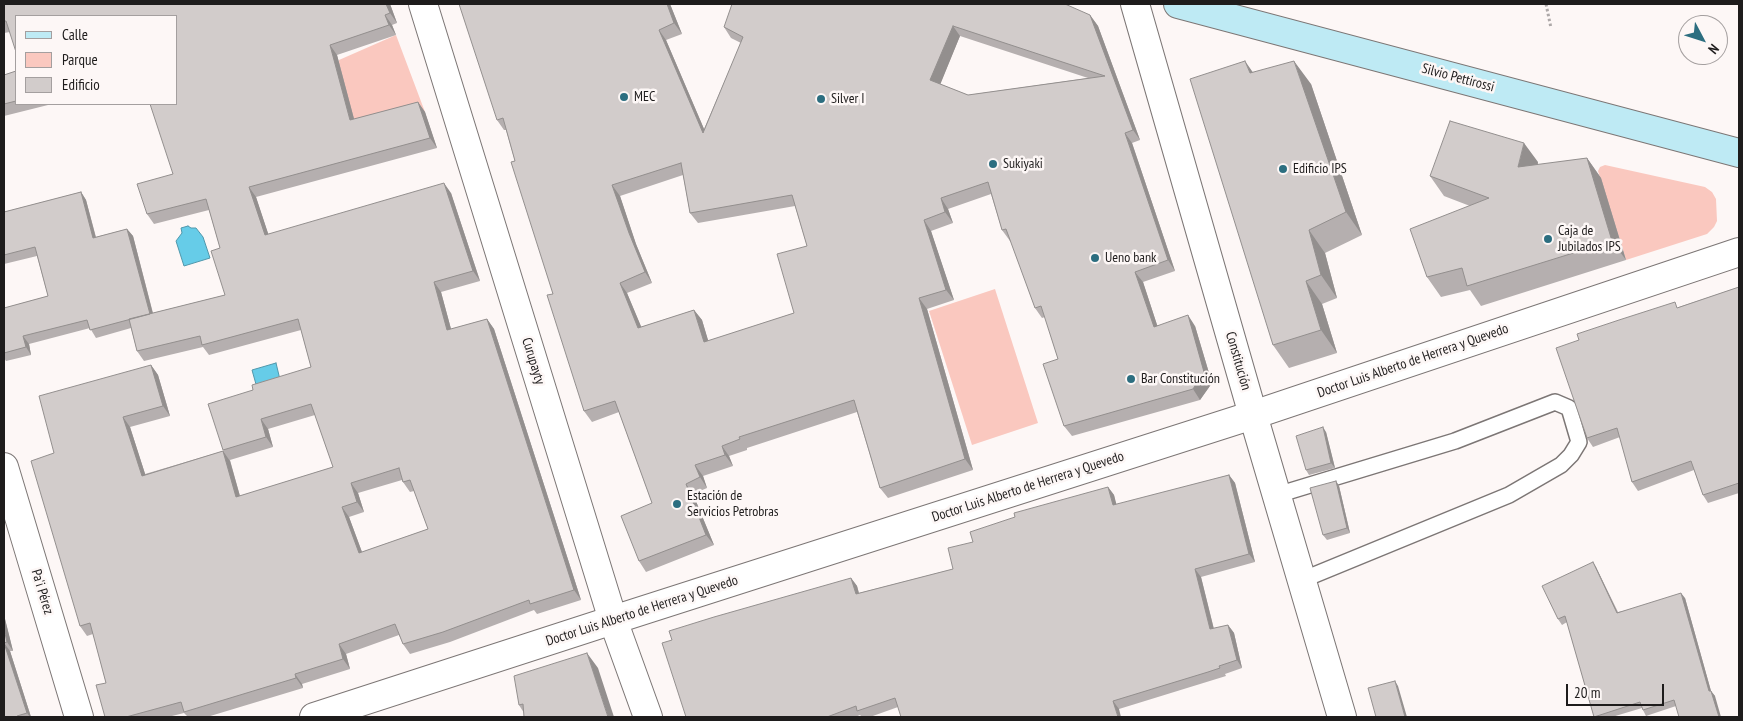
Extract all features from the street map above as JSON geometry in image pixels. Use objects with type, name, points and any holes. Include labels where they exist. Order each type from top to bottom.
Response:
[{"type":"main road","name":"Silvio Pettirossi","points":[[1178,4],[1739,153]]},
{"type":"street","name":"Curupayty","points":[[423,4],[613,620],[648,717]]},
{"type":"street","name":"Constitución","points":[[1135,4],[1342,717]]},
{"type":"street","name":"Doctor Luis Alberto de Herrera y Quevedo","points":[[314,717],[1253,415],[1739,252]]},
{"type":"street","name":"Pa'i Pérez","points":[[4,466],[80,717]]},
{"type":"lane","points":[[1277,495],[1455,441],[1555,402],[1569,408],[1579,442],[1571,455],[1561,465],[1509,495],[1302,580]]},
{"type":"path","points":[[1546,4],[1551,28]]},
{"type":"green space","points":[[396,35],[425,112],[312,142],[339,60]]},
{"type":"green space","points":[[1605,165],[1705,187],[1712,192],[1716,199],[1717,221],[1714,227],[1707,234],[1626,260],[1598,171],[1600,167]]},
{"type":"green space","points":[[995,289],[1038,423],[972,445],[929,311]]},
{"type":"water","points":[[188,226],[196,228],[203,237],[210,258],[184,266],[176,241],[182,233],[181,228]]},
{"type":"water","points":[[276,363],[282,388],[259,395],[252,370]]},
{"type":"building","points":[[4,4],[386,4],[390,13],[385,15],[389,25],[330,45],[350,120],[418,102],[430,138],[249,187],[265,235],[444,183],[473,271],[434,282],[447,330],[487,319],[574,590],[530,604],[529,600],[443,632],[403,644],[395,624],[339,644],[343,659],[295,674],[296,678],[184,712],[181,702],[126,717],[105,717],[96,685],[106,683],[90,623],[80,626],[31,461],[54,453],[39,396],[151,365],[163,406],[123,417],[142,476],[223,451],[236,497],[333,467],[311,404],[261,419],[266,437],[223,450],[208,404],[253,390],[252,385],[311,367],[298,319],[202,345],[200,336],[137,351],[129,319],[225,295],[211,251],[220,248],[206,199],[147,214],[137,184],[173,174],[150,105],[178,105],[178,15],[15,15],[15,49],[6,21],[4,21]],"holes":[[[399,468],[403,482],[410,480],[428,529],[359,553],[342,507],[357,502],[351,483]]]},
{"type":"building","points":[[459,4],[667,4],[674,23],[659,30],[703,133],[743,37],[724,27],[732,4],[1065,4],[1090,15],[1133,130],[1125,133],[1168,260],[1135,272],[1154,327],[1188,315],[1204,372],[1193,389],[1064,426],[1043,364],[1058,359],[1041,306],[1035,308],[1006,229],[1002,230],[988,182],[941,198],[945,212],[924,220],[946,290],[919,298],[965,459],[880,488],[854,400],[739,437],[740,439],[722,446],[725,455],[695,465],[700,477],[686,484],[706,535],[639,561],[621,516],[652,503],[615,401],[584,411],[547,295],[553,294],[511,162],[515,161],[503,118],[497,120]],"holes":[[[953,26],[1105,76],[968,95],[930,80]],[[681,163],[690,213],[792,195],[807,246],[777,254],[794,313],[704,342],[694,310],[638,328],[620,283],[645,272],[612,185]]]},
{"type":"building","name":"Edificio IPS","points":[[1245,61],[1250,73],[1294,61],[1346,212],[1309,230],[1321,275],[1306,281],[1321,330],[1273,345],[1190,79]]},
{"type":"building","points":[[15,71],[15,101],[4,104],[4,75]]},
{"type":"building","points":[[1450,121],[1524,143],[1518,167],[1587,158],[1612,241],[1467,286],[1462,268],[1427,277],[1410,229],[1489,198],[1430,176]]},
{"type":"building","points":[[81,192],[93,238],[127,229],[150,314],[90,330],[87,320],[23,336],[26,347],[4,353],[4,308],[48,296],[35,247],[4,255],[4,212]]},
{"type":"building","points":[[1739,287],[1739,483],[1703,495],[1691,461],[1632,482],[1617,428],[1587,438],[1556,348],[1579,340],[1577,334],[1675,302],[1677,308]]},
{"type":"building","points":[[1323,427],[1331,463],[1306,470],[1296,436]]},
{"type":"building","points":[[1229,475],[1249,554],[1195,569],[1210,629],[1228,625],[1237,660],[1208,672],[1113,701],[1118,717],[901,717],[895,698],[857,711],[856,706],[827,717],[686,717],[662,643],[672,640],[669,631],[851,578],[856,594],[953,569],[948,548],[973,542],[970,532],[1015,517],[1014,513],[1108,487],[1113,505]]},
{"type":"building","points":[[1336,481],[1347,528],[1323,535],[1310,488]]},
{"type":"building","points":[[1593,562],[1617,613],[1681,593],[1709,691],[1711,691],[1719,717],[1679,717],[1674,700],[1643,710],[1640,702],[1594,717],[1565,616],[1558,619],[1542,586]]},
{"type":"building","points":[[4,629],[7,642],[4,643]]},
{"type":"building","points":[[4,643],[27,713],[18,717],[4,717]]},
{"type":"building","points":[[587,653],[608,717],[524,717],[523,704],[519,705],[514,676]]},
{"type":"building","points":[[1395,681],[1405,717],[1376,717],[1368,688]]},
{"type":"place","name":"MEC","points":[[624,97]]},
{"type":"place","name":"Silver I","points":[[821,99]]},
{"type":"place","name":"Sukiyaki","points":[[993,164]]},
{"type":"place","name":"Edificio IPS","points":[[1283,169]]},
{"type":"place","name":"Caja de Jubilados IPS","points":[[1548,239]]},
{"type":"place","name":"Ueno bank","points":[[1095,258]]},
{"type":"place","name":"Bar Constitución","points":[[1131,379]]},
{"type":"place","name":"Estación de Servicios Petrobras","points":[[677,504]]}]
